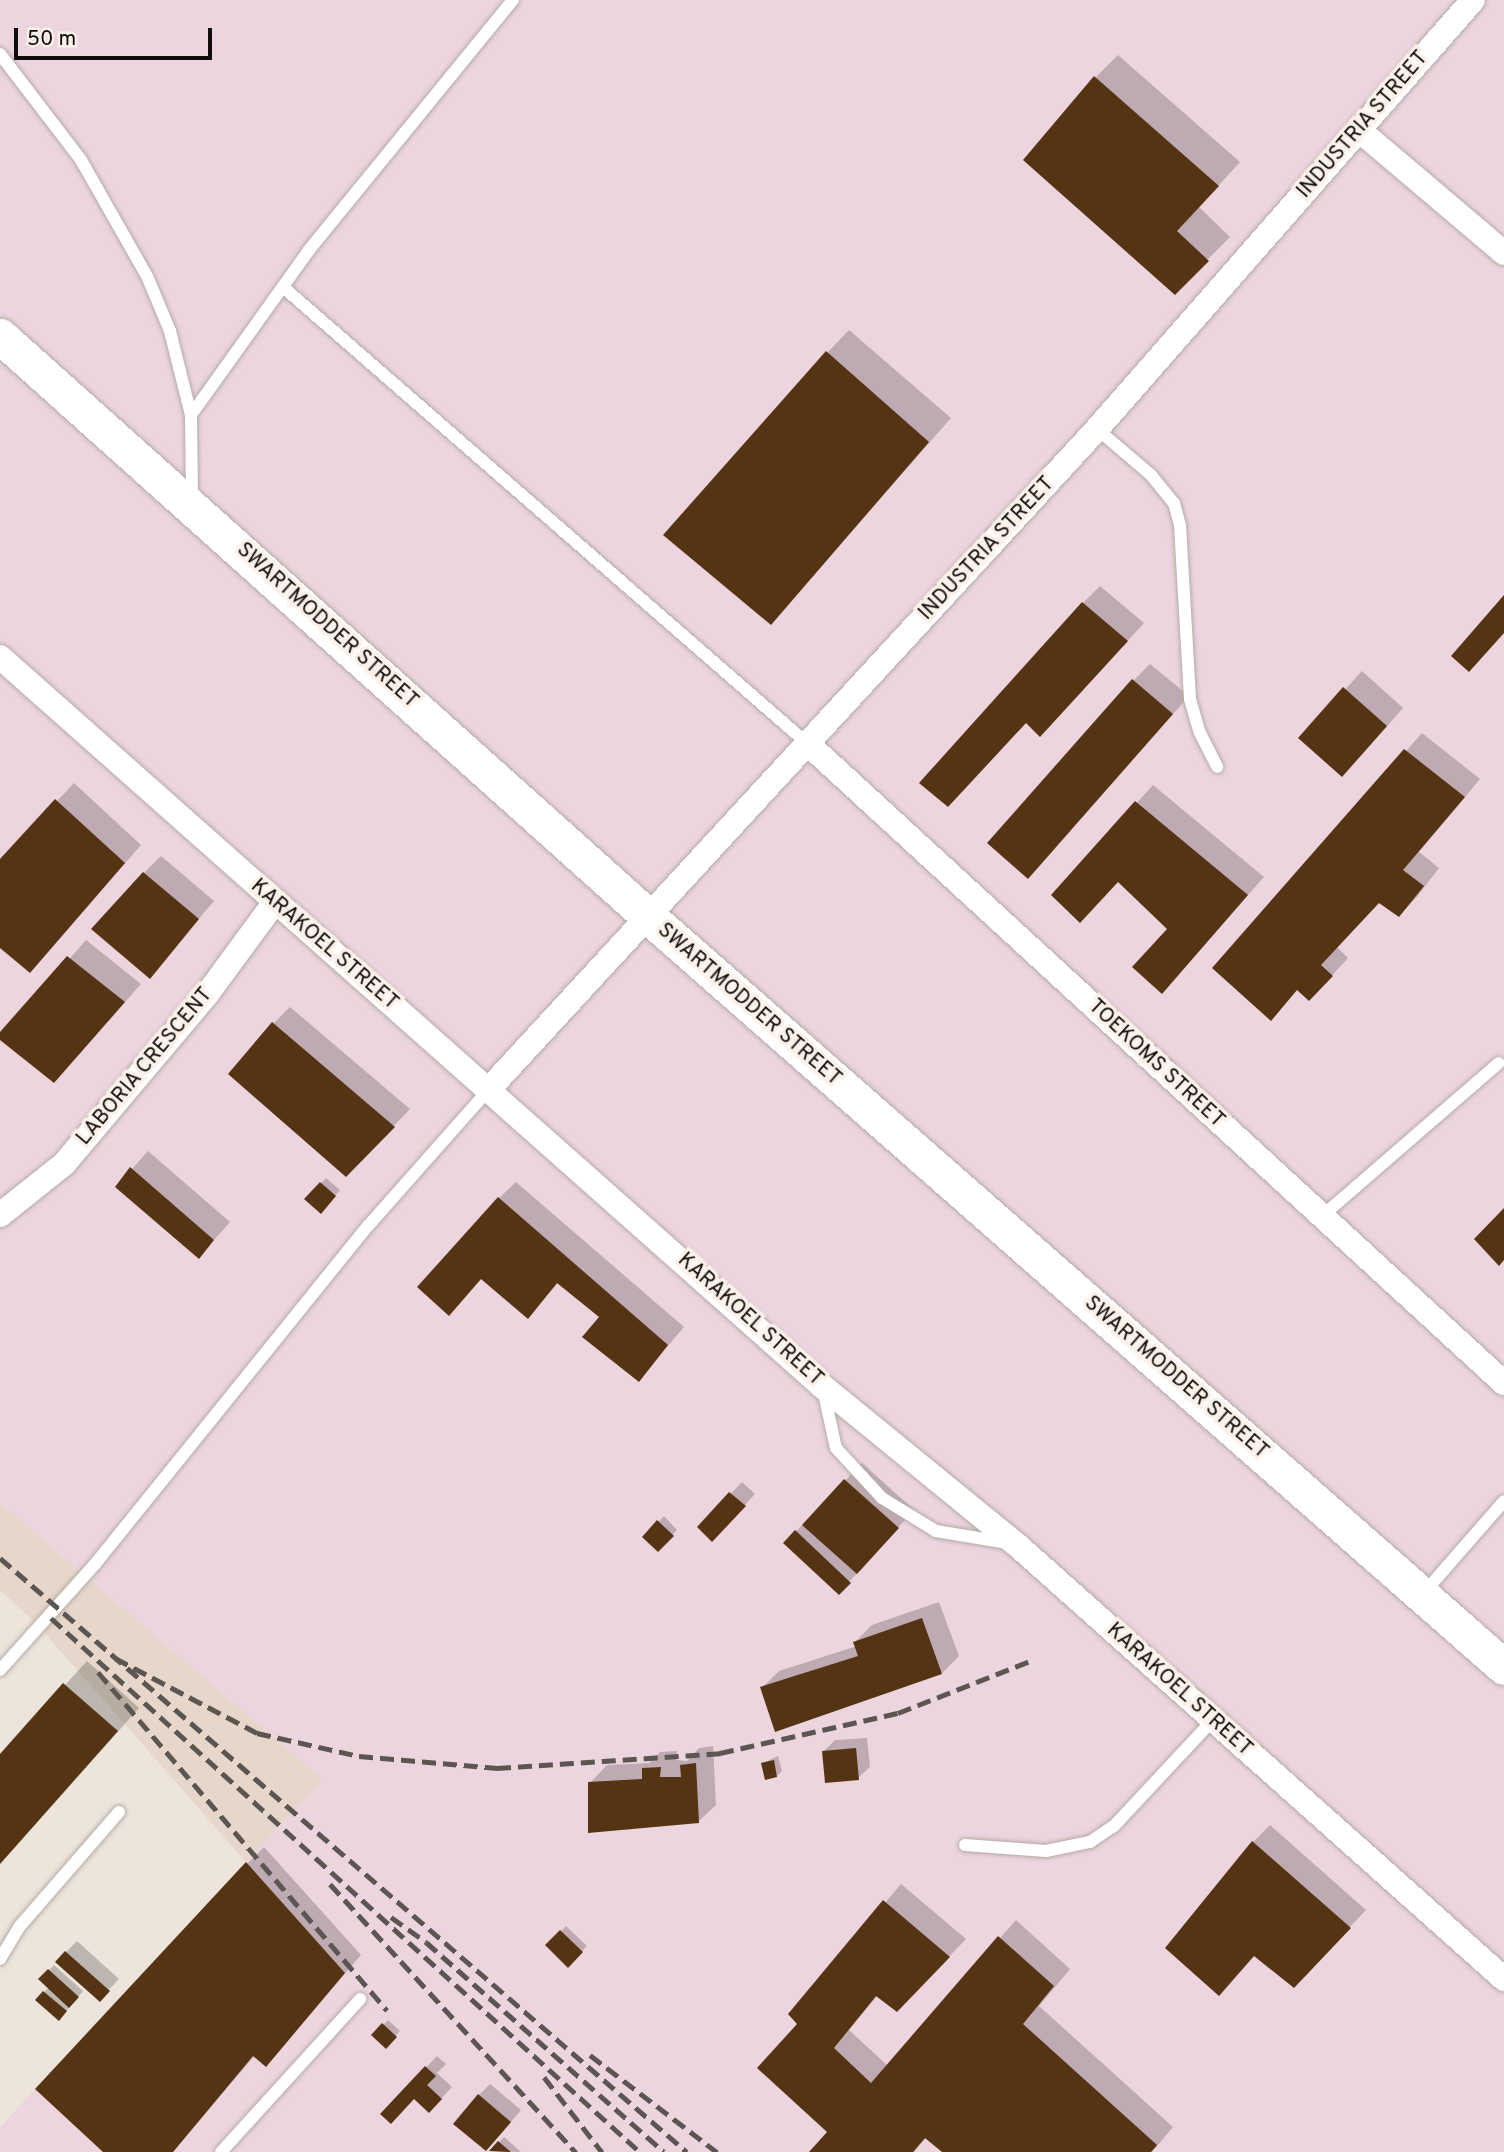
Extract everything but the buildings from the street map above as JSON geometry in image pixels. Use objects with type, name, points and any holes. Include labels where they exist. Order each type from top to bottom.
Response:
[{"type":"main road","name":"SWARTMODDER STREET","points":[[0,336],[192,504],[649,917],[1504,1667]]},
{"type":"street","name":"INDUSTRIA STREET","points":[[490,1088],[1097,429],[1473,0]]},
{"type":"street","points":[[1359,130],[1504,253]]},
{"type":"street","name":"KARAKOEL STREET","points":[[0,657],[274,903],[490,1088],[822,1386],[1016,1544],[1504,1979]]},
{"type":"street","name":"TOEKOMS STREET","points":[[808,744],[1504,1383]]},
{"type":"street","name":"LABORIA CRESCENT","points":[[0,1215],[72,1154],[238,956],[274,903]]},
{"type":"lane","points":[[191,415],[283,287],[513,0]]},
{"type":"lane","points":[[0,54],[81,160],[116,214],[170,331],[191,415],[192,504]]},
{"type":"lane","points":[[283,287],[808,744]]},
{"type":"lane","points":[[1097,429],[1151,475],[1174,503],[1180,525],[1190,699],[1200,733],[1217,767]]},
{"type":"lane","points":[[1321,1216],[1499,1063]]},
{"type":"lane","points":[[0,1670],[94,1564],[368,1226],[490,1088]]},
{"type":"lane","points":[[822,1386],[836,1448],[882,1498],[936,1531],[1016,1544]]},
{"type":"lane","points":[[1423,1595],[1504,1501]]},
{"type":"lane","points":[[965,1845],[1046,1851],[1090,1842],[1114,1826],[1213,1720]]},
{"type":"lane","points":[[0,1959],[20,1926],[119,1812]]},
{"type":"lane","points":[[220,2152],[360,1999]]},
{"type":"shaded area","points":[[0,0],[1504,0],[1504,2152],[0,2152],[0,2127],[322,1780],[0,1503]]},
{"type":"shaded area","points":[[0,1503],[323,1780],[246,1862],[36,1623],[0,1590]]},
{"type":"railway","points":[[0,1558],[687,2152]]},
{"type":"railway","points":[[51,1618],[640,2152]]},
{"type":"railway","points":[[115,1658],[257,1733],[359,1756],[497,1768],[720,1753],[898,1713],[1035,1659]]},
{"type":"railway","points":[[98,1672],[387,2010]]},
{"type":"railway","points":[[330,1884],[576,2152]]},
{"type":"railway","points":[[391,1917],[426,1942],[664,2152]]},
{"type":"railway","points":[[590,2055],[717,2152]]},
{"type":"railway","points":[[544,2077],[602,2152]]}]
